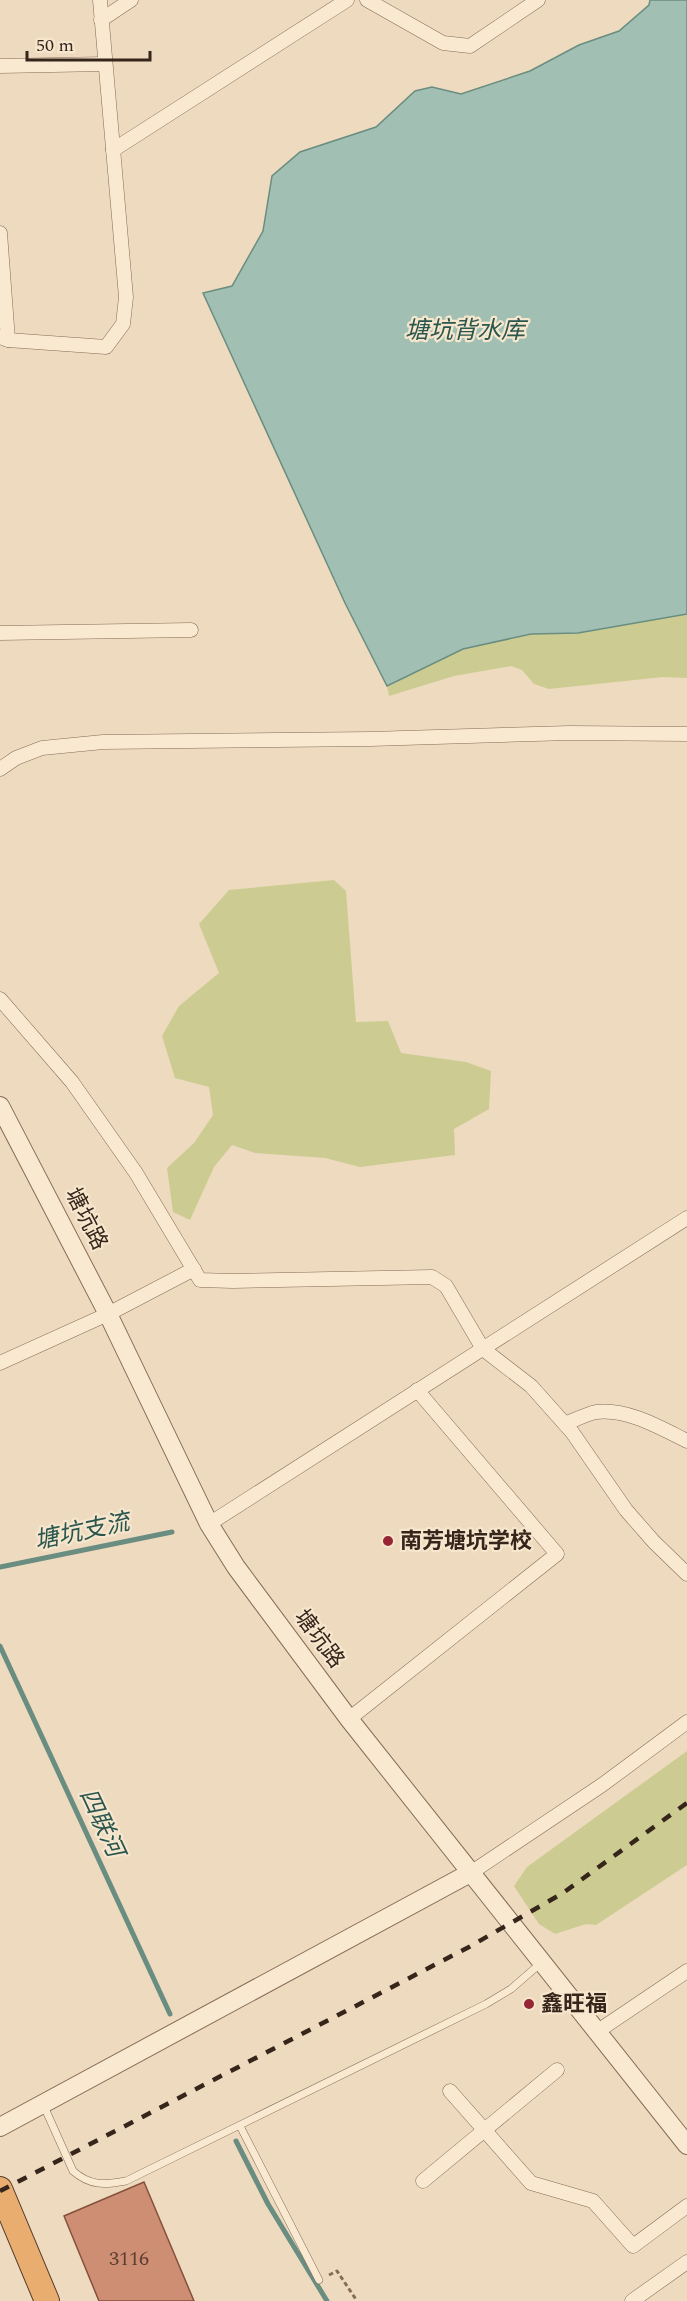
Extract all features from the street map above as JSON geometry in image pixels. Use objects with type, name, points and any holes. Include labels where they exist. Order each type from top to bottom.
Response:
[{"type":"highway","points":[[0,2189],[47,2301]]},
{"type":"street","points":[[0,233],[4,339],[106,347],[123,324],[126,297],[100,0]]},
{"type":"street","points":[[101,20],[131,0]]},
{"type":"street","points":[[113,150],[348,0]]},
{"type":"street","points":[[367,0],[443,43],[470,46],[537,0]]},
{"type":"street","points":[[0,66],[105,64]]},
{"type":"street","points":[[0,633],[191,630]]},
{"type":"street","points":[[0,769],[16,758],[42,748],[103,742],[370,739],[570,733],[687,734]]},
{"type":"street","points":[[1,1001],[72,1082],[136,1173],[200,1280],[432,1277],[446,1286],[483,1349],[531,1386],[565,1424],[626,1510],[654,1542],[687,1574]]},
{"type":"street","name":"塘坑路","points":[[0,1106],[108,1314],[209,1524],[236,1567],[349,1719],[687,2145]]},
{"type":"street","points":[[209,1524],[687,1218]]},
{"type":"street","points":[[0,1363],[108,1314],[194,1269]]},
{"type":"street","points":[[349,1719],[557,1554],[417,1390]]},
{"type":"street","points":[[565,1424],[595,1412],[611,1412],[666,1430],[687,1442]]},
{"type":"street","points":[[0,2127],[472,1872],[602,1785],[687,1722]]},
{"type":"street","points":[[598,2031],[687,1971]]},
{"type":"street","points":[[423,2181],[557,2070]]},
{"type":"street","points":[[450,2091],[531,2183],[593,2201],[633,2246],[687,2206]]},
{"type":"street","points":[[632,2301],[687,2262]]},
{"type":"lane","points":[[43,2104],[73,2170],[82,2178],[95,2184],[126,2181],[486,2004],[511,1989],[543,1962]]},
{"type":"lane","points":[[240,2126],[319,2280]]},
{"type":"path","points":[[319,2280],[337,2271],[357,2301]]},
{"type":"green space","points":[[687,614],[687,678],[663,677],[549,689],[534,684],[522,670],[511,666],[454,676],[389,696],[387,686],[463,649],[531,634],[578,633]]},
{"type":"green space","points":[[334,880],[346,891],[356,1022],[388,1021],[401,1053],[466,1062],[491,1071],[489,1109],[454,1129],[455,1155],[360,1167],[325,1158],[255,1153],[232,1145],[214,1167],[190,1220],[173,1212],[167,1168],[194,1143],[213,1115],[209,1087],[175,1078],[162,1036],[179,1006],[219,973],[199,924],[229,890]]},
{"type":"green space","points":[[687,1751],[687,1865],[596,1925],[586,1924],[555,1934],[539,1924],[514,1886],[527,1867]]},
{"type":"water","name":"塘坑背水库","points":[[650,0],[687,0],[687,614],[578,633],[531,634],[463,649],[387,686],[345,603],[203,293],[232,286],[263,231],[272,176],[300,152],[376,127],[415,91],[432,87],[461,94],[530,71],[579,45],[619,31],[649,5]]},
{"type":"building","points":[[144,2182],[194,2301],[99,2301],[64,2216]]},
{"type":"waterway","name":"塘坑支流","points":[[0,1567],[172,1532]]},
{"type":"waterway","name":"四联河","points":[[0,1646],[170,2014]]},
{"type":"waterway","name":"四联河","points":[[236,2141],[268,2204],[327,2301]]},
{"type":"railway","points":[[0,2191],[469,1947],[563,1893],[687,1803]]},
{"type":"place","name":"南芳塘坑学校","points":[[388,1541]]},
{"type":"place","name":"鑫旺福","points":[[529,2004]]}]
